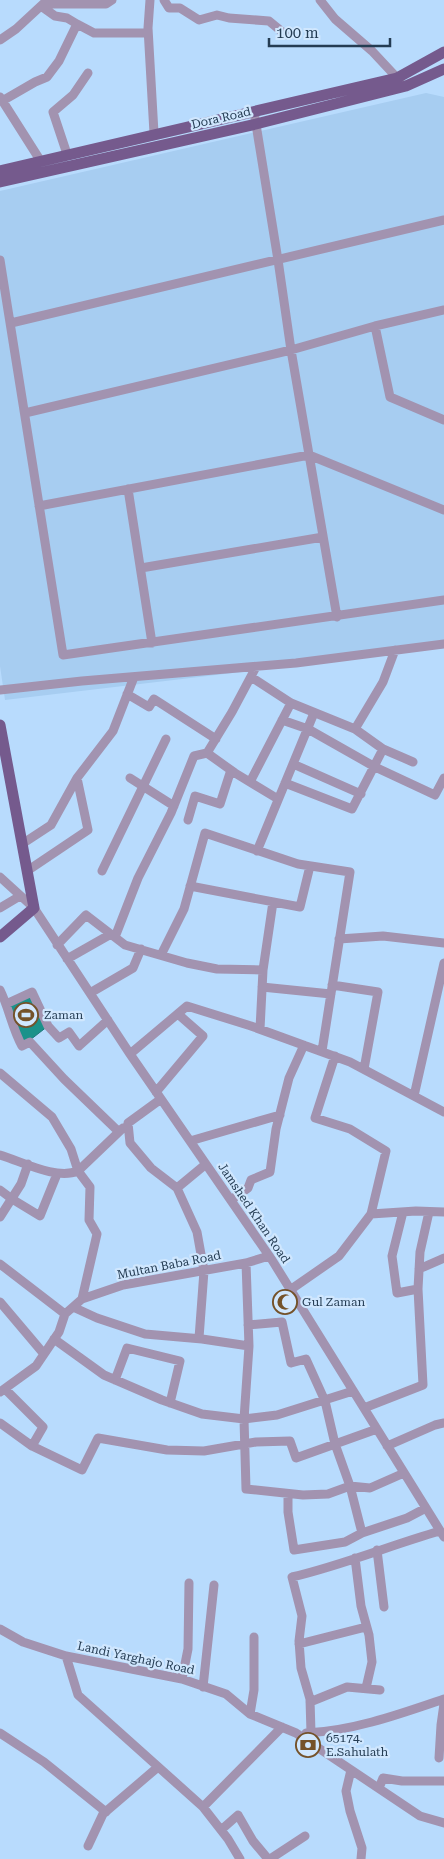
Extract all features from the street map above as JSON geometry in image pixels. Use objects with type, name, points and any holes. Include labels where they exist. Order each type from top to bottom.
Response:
[{"type":"main road","points":[[0,171],[40,160],[397,78],[440,55]]},
{"type":"main road","name":"Dora Road","points":[[0,182],[256,124],[406,86],[444,70]]},
{"type":"main road","points":[[40,160],[44,172]]},
{"type":"main road","points":[[0,725],[34,908],[0,937]]},
{"type":"street","points":[[0,40],[16,30],[43,4],[106,4],[112,0]]},
{"type":"street","points":[[150,0],[148,33],[154,134]]},
{"type":"street","points":[[164,0],[169,8],[180,8],[199,20],[216,15],[269,21],[286,35]]},
{"type":"street","points":[[320,0],[336,19],[372,50],[406,86]]},
{"type":"street","points":[[41,6],[55,16],[66,18],[94,33],[148,33]]},
{"type":"street","points":[[40,160],[1,99],[46,77],[59,61],[77,24]]},
{"type":"street","points":[[67,154],[53,112],[73,95],[88,73]]},
{"type":"street","points":[[254,112],[308,455],[337,617]]},
{"type":"street","points":[[11,323],[444,220]]},
{"type":"street","points":[[0,260],[62,655],[337,617],[444,600]]},
{"type":"street","points":[[25,413],[291,350],[375,326],[444,310]]},
{"type":"street","points":[[375,326],[390,397],[444,420]]},
{"type":"street","points":[[39,506],[308,455],[444,510]]},
{"type":"street","points":[[128,489],[152,642]]},
{"type":"street","points":[[141,568],[323,537]]},
{"type":"street","points":[[0,690],[296,663],[444,644]]},
{"type":"street","points":[[355,729],[383,682],[395,650]]},
{"type":"street","points":[[67,959],[113,935],[138,878],[174,806],[194,756],[207,753],[256,667]]},
{"type":"street","points":[[22,844],[51,825],[78,778],[113,731],[134,677]]},
{"type":"street","points":[[250,677],[291,703],[314,714],[355,729],[383,749],[413,762]]},
{"type":"street","points":[[128,694],[149,707],[154,699],[216,739]]},
{"type":"street","points":[[250,782],[291,703]]},
{"type":"street","points":[[257,851],[314,714]]},
{"type":"street","points":[[282,720],[308,729],[375,767],[435,795],[444,778]]},
{"type":"street","points":[[102,872],[166,739]]},
{"type":"street","points":[[285,783],[352,810],[383,749]]},
{"type":"street","points":[[207,753],[278,799]]},
{"type":"street","points":[[293,764],[360,794]]},
{"type":"street","points":[[188,820],[195,796],[220,804],[231,770]]},
{"type":"street","points":[[27,871],[88,830],[78,778]]},
{"type":"street","points":[[130,778],[174,806]]},
{"type":"street","points":[[161,955],[184,909],[205,833],[298,864],[350,872],[322,1052]]},
{"type":"street","points":[[190,886],[300,906],[310,866]]},
{"type":"street","name":"Jamshed Khan Road","points":[[0,877],[34,908],[130,1054],[269,1256],[442,1534]]},
{"type":"street","points":[[0,908],[20,896]]},
{"type":"street","points":[[260,1029],[263,970],[273,902]]},
{"type":"street","points":[[58,944],[86,915],[125,945],[217,969],[263,970]]},
{"type":"street","points":[[339,939],[383,936],[444,943]]},
{"type":"street","points":[[90,993],[133,968],[141,949]]},
{"type":"street","points":[[414,1096],[444,963]]},
{"type":"street","points":[[262,987],[378,992],[364,1069]]},
{"type":"street","points":[[0,990],[14,1032],[22,1046],[30,1042],[119,1132]]},
{"type":"street","points":[[6,1004],[32,992],[48,1026],[58,1038],[69,1032],[79,1046],[108,1020]]},
{"type":"street","points":[[130,1054],[187,1006],[260,1029],[335,1056],[364,1069],[444,1112]]},
{"type":"street","points":[[0,1155],[57,1174],[69,1175],[78,1171],[159,1095],[203,1036],[178,1014]]},
{"type":"street","points":[[230,1200],[248,1188],[252,1180],[270,1172],[289,1078],[304,1045]]},
{"type":"street","points":[[290,1290],[339,1256],[371,1214],[386,1151],[350,1129],[315,1118],[335,1056]]},
{"type":"street","points":[[0,1073],[52,1116],[71,1149],[78,1171],[90,1187],[89,1220],[98,1234],[82,1299]]},
{"type":"street","points":[[190,1141],[280,1115]]},
{"type":"street","points":[[128,1123],[130,1144],[151,1168],[177,1188],[197,1232],[204,1271],[199,1338]]},
{"type":"street","points":[[0,1217],[21,1184],[28,1164]]},
{"type":"street","points":[[177,1188],[206,1164]]},
{"type":"street","points":[[0,1190],[40,1216],[57,1174]]},
{"type":"street","points":[[403,1212],[392,1256],[398,1293],[418,1289]]},
{"type":"street","points":[[364,1408],[423,1385],[418,1289],[420,1252],[429,1212]]},
{"type":"street","points":[[371,1214],[444,1212]]},
{"type":"street","name":"Multan Baba Road","points":[[2,1391],[36,1366],[59,1332],[66,1314],[82,1299],[123,1285],[246,1263],[269,1256]]},
{"type":"street","points":[[419,1269],[444,1258]]},
{"type":"street","points":[[246,1263],[249,1346],[244,1418],[246,1489],[288,1494],[328,1494],[350,1486],[370,1488],[404,1473]]},
{"type":"street","points":[[0,1264],[66,1314]]},
{"type":"street","points":[[0,1302],[44,1354]]},
{"type":"street","points":[[73,1307],[97,1318],[145,1334],[199,1338],[249,1346]]},
{"type":"street","points":[[248,1325],[282,1322],[290,1364],[306,1359],[325,1401],[335,1444],[350,1486],[362,1533]]},
{"type":"street","points":[[54,1339],[104,1375],[202,1414],[244,1418],[277,1415],[353,1391]]},
{"type":"street","points":[[115,1380],[127,1348],[180,1361],[170,1402]]},
{"type":"street","points":[[2,1391],[43,1427],[32,1446]]},
{"type":"street","points":[[388,1446],[435,1425],[444,1423]]},
{"type":"street","points":[[0,1424],[32,1446],[82,1470],[98,1438],[167,1450],[204,1451],[244,1444],[290,1441],[296,1458],[377,1429]]},
{"type":"street","points":[[288,1494],[294,1550],[345,1542],[362,1533],[384,1527],[426,1508]]},
{"type":"street","points":[[311,1733],[310,1702],[301,1668],[299,1644],[302,1616],[292,1577],[319,1570],[377,1550],[442,1534]]},
{"type":"street","points":[[377,1550],[384,1607]]},
{"type":"street","points":[[355,1558],[361,1606],[372,1662],[366,1688]]},
{"type":"street","points":[[182,1679],[188,1649],[189,1582]]},
{"type":"street","points":[[203,1687],[214,1585]]},
{"type":"street","points":[[299,1644],[366,1627]]},
{"type":"street","name":"Landi Yarghajo Road","points":[[0,1629],[23,1642],[66,1656],[182,1679],[226,1694],[250,1714],[296,1733],[420,1816],[444,1823]]},
{"type":"street","points":[[250,1714],[254,1690],[254,1637]]},
{"type":"street","points":[[66,1656],[78,1695],[203,1807],[240,1859]]},
{"type":"street","points":[[310,1702],[347,1687],[380,1690]]},
{"type":"street","points":[[296,1733],[311,1733],[383,1720],[444,1699]]},
{"type":"street","points":[[439,1758],[444,1704]]},
{"type":"street","points":[[203,1807],[282,1726]]},
{"type":"street","points":[[0,1733],[44,1762],[106,1812]]},
{"type":"street","points":[[88,1846],[106,1812],[158,1767]]},
{"type":"street","points":[[351,1770],[346,1791],[350,1811],[362,1848],[361,1859]]},
{"type":"street","points":[[379,1788],[383,1778],[402,1781],[444,1781]]},
{"type":"street","points":[[221,1830],[238,1815],[253,1841],[269,1859],[305,1836]]},
{"type":"shaded area","points":[[426,93],[444,97],[444,648],[5,700],[0,666],[0,191]]},
{"type":"shaded area","name":"Zaman","points":[[32,992],[48,1026],[21,1047],[6,1004]]},
{"type":"place","name":"Zaman","points":[[26,1015]]},
{"type":"place","name":"Gul Zaman","points":[[285,1302]]},
{"type":"place","name":"65174. E.Sahulath","points":[[308,1745]]}]
